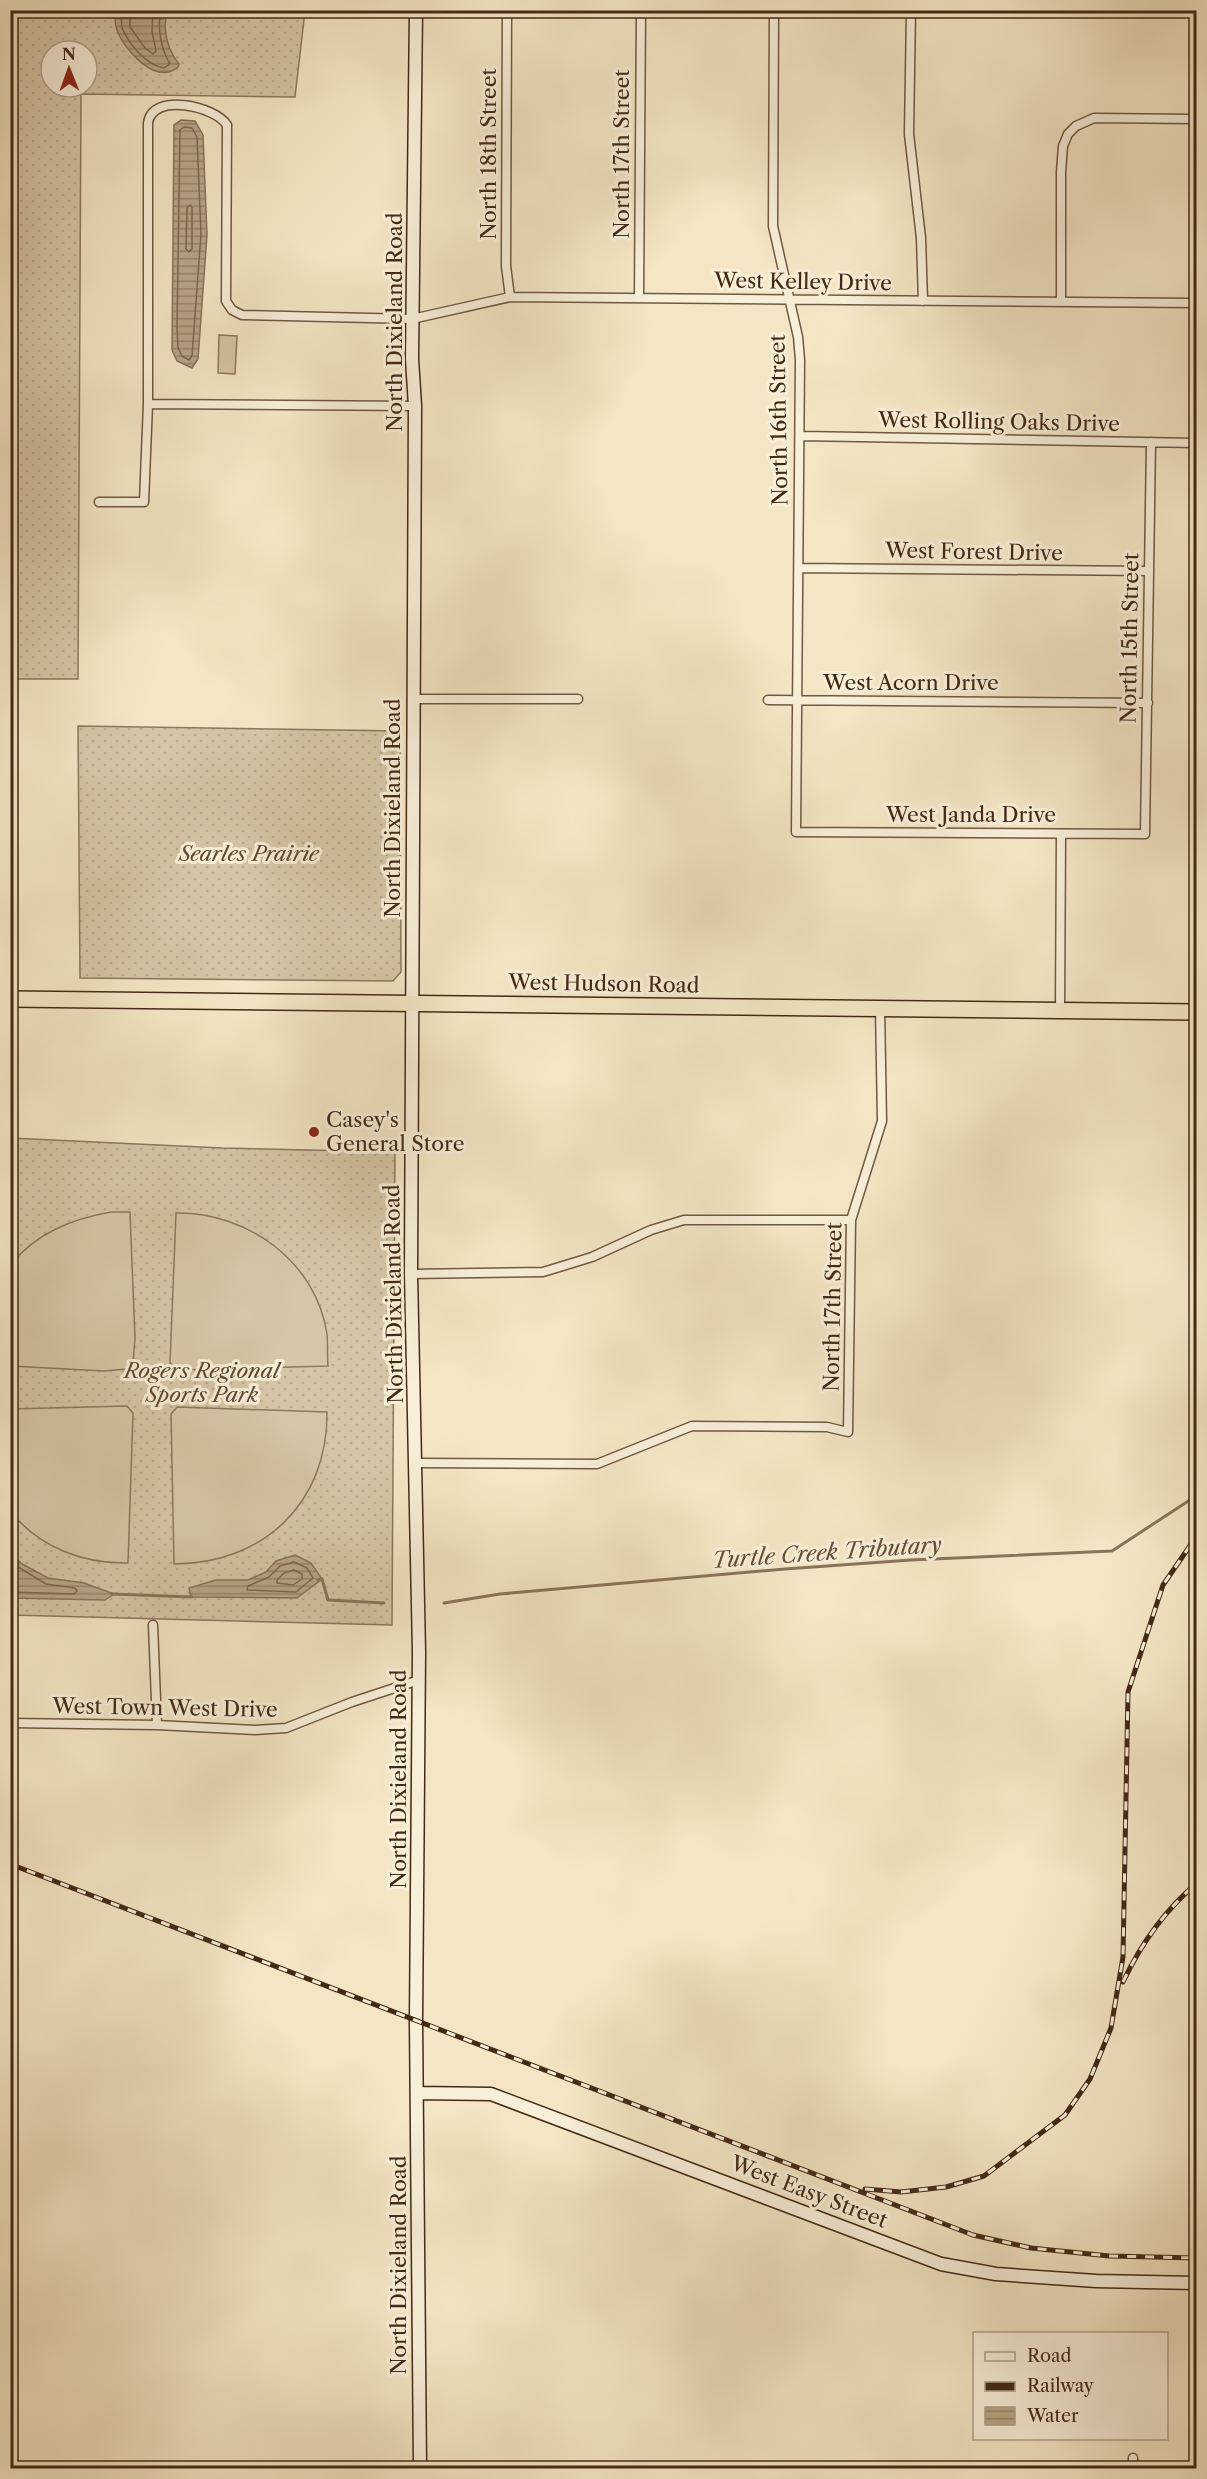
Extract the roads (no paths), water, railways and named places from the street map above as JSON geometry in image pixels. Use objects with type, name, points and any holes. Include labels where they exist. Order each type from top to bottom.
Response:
[{"type":"highway","name":"West Hudson Road","points":[[10,999],[1197,1012]]},
{"type":"street","name":"North Dixieland Road","points":[[416,10],[412,319],[415,406],[411,1274],[419,1680],[416,2021],[420,2469]]},
{"type":"street","name":"North 18th Street","points":[[507,10],[506,266],[510,297]]},
{"type":"street","name":"North 17th Street","points":[[639,298],[641,10]]},
{"type":"street","name":"North 16th Street","points":[[774,10],[772,203],[775,235],[799,349],[801,436],[796,832]]},
{"type":"street","points":[[911,10],[909,134],[921,238],[923,301]]},
{"type":"street","name":"West Kelley Drive","points":[[148,404],[148,123],[149,116],[164,106],[198,108],[223,118],[227,125],[226,301],[232,310],[242,315],[412,319],[510,297],[1197,303]]},
{"type":"street","points":[[1061,302],[1063,146],[1068,134],[1081,123],[1094,118],[1197,119]]},
{"type":"street","points":[[99,502],[144,502],[148,404],[415,406]]},
{"type":"street","name":"West Rolling Oaks Drive","points":[[801,436],[1197,443]]},
{"type":"street","name":"North 15th Street","points":[[1145,834],[1151,442]]},
{"type":"street","name":"West Forest Drive","points":[[799,568],[1149,571]]},
{"type":"street","points":[[412,699],[578,699]]},
{"type":"street","name":"West Acorn Drive","points":[[768,700],[1148,703]]},
{"type":"street","name":"West Janda Drive","points":[[796,832],[1145,834]]},
{"type":"street","points":[[1060,1010],[1061,834]]},
{"type":"street","name":"North 17th Street","points":[[416,1463],[597,1464],[692,1426],[827,1427],[848,1432],[851,1220],[882,1121],[880,1007]]},
{"type":"street","points":[[411,1274],[543,1272],[592,1257],[651,1230],[684,1220],[851,1220]]},
{"type":"street","points":[[153,1625],[157,1725]]},
{"type":"street","name":"West Town West Drive","points":[[10,1723],[157,1725],[255,1730],[286,1728],[352,1702],[419,1680]]},
{"type":"street","name":"West Easy Street","points":[[418,2093],[491,2094],[942,2264],[996,2274],[1096,2281],[1197,2283]]},
{"type":"street","points":[[1133,2458],[1133,2469]]},
{"type":"water","points":[[116,11],[168,11],[165,24],[167,39],[179,64],[178,67],[169,72],[160,72],[151,69],[134,56],[126,47],[115,25]]},
{"type":"water","points":[[181,120],[195,121],[203,135],[207,235],[198,359],[192,368],[177,361],[172,350],[174,125]]},
{"type":"water","points":[[11,1554],[22,1564],[48,1578],[84,1583],[114,1594],[105,1600],[11,1598]]},
{"type":"water","points":[[295,1555],[311,1563],[322,1579],[297,1598],[191,1597],[189,1588],[216,1580],[248,1580],[266,1572],[276,1561]]},
{"type":"waterway","name":"Turtle Creek Tributary","points":[[444,1603],[500,1594],[785,1569],[911,1560],[1112,1551],[1196,1496]]},
{"type":"waterway","name":"Turtle Creek Tributary","points":[[318,1580],[322,1579],[328,1600],[384,1603]]},
{"type":"waterway","name":"Turtle Creek Tributary","points":[[112,1594],[192,1597]]},
{"type":"railway","points":[[865,2189],[901,2192],[946,2187],[984,2176],[1065,2115],[1090,2079],[1111,2028],[1123,1957],[1128,1692],[1163,1585],[1196,1537]]},
{"type":"railway","points":[[10,1864],[973,2235],[1031,2248],[1109,2256],[1196,2258]]},
{"type":"railway","points":[[1123,1982],[1154,1929],[1196,1884]]},
{"type":"place","name":"Casey's General Store","points":[[314,1132]]},
{"type":"park label","name":"Searles Prairie","points":[[249,854]]},
{"type":"park label","name":"Rogers Regional Sports Park","points":[[202,1383]]}]
